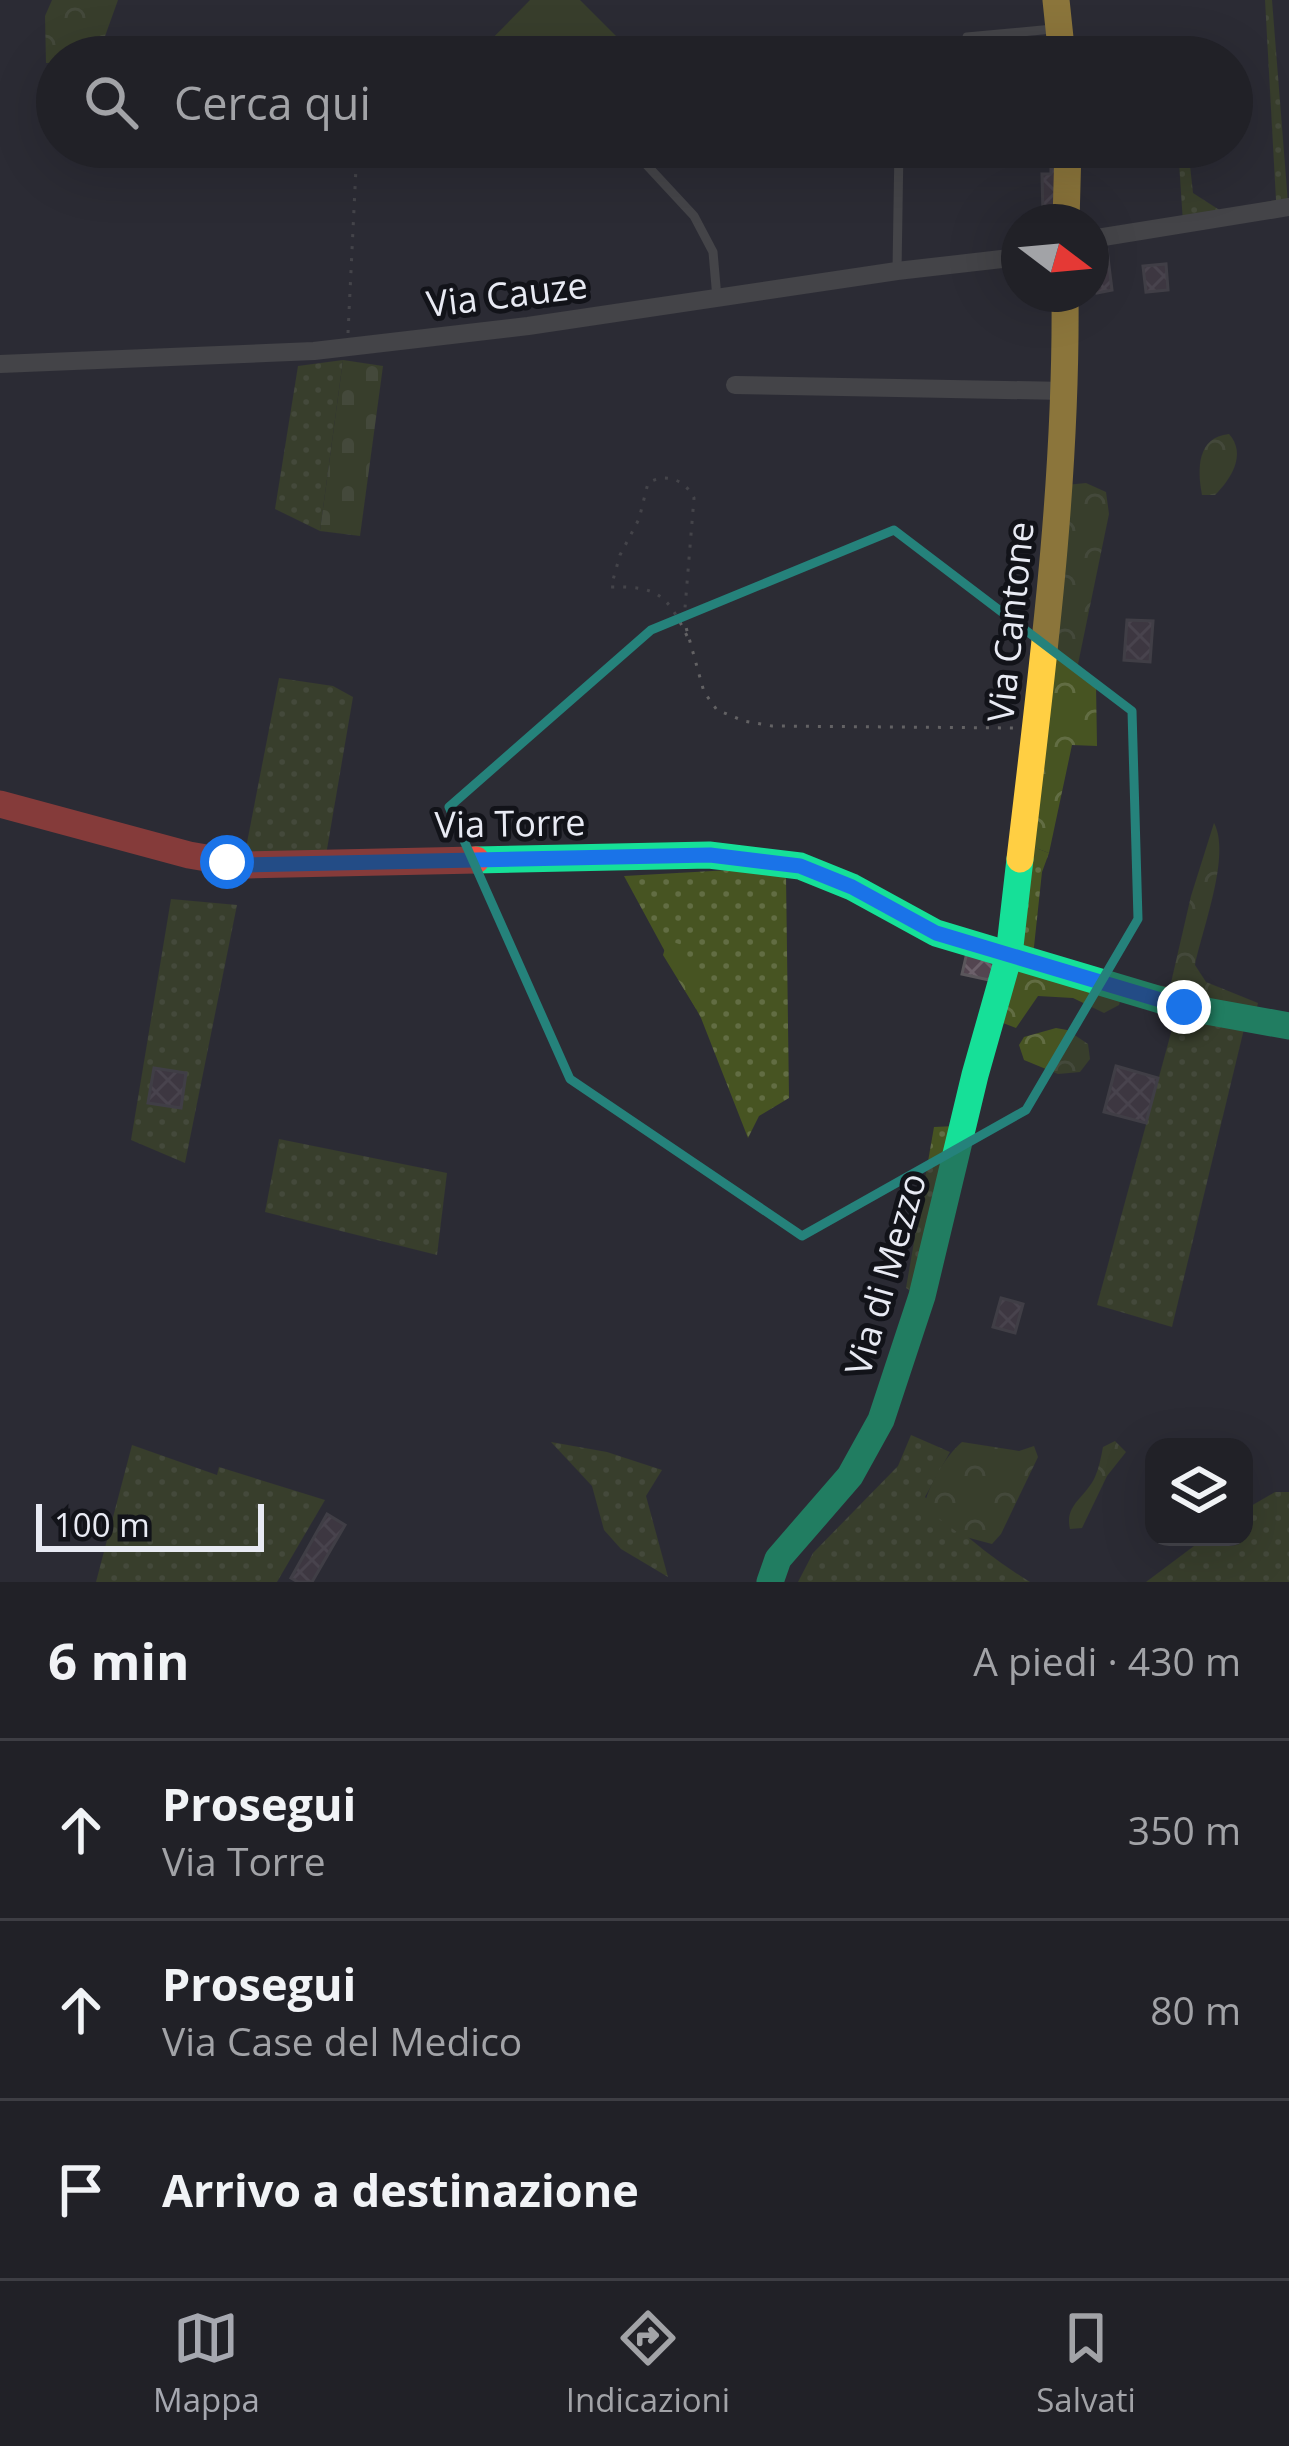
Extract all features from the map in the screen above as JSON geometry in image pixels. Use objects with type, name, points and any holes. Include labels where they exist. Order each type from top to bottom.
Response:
[{"type":"main road","points":[[1056,0],[1059,36]]},
{"type":"main road","points":[[1066,204],[1067,168]]},
{"type":"main road","name":"Via Cantone","points":[[1009,955],[1036,727],[1066,391],[1065,312]]},
{"type":"main road","name":"Via Torre","points":[[0,804],[189,855],[247,865],[710,855],[800,866],[852,887],[936,933],[1184,1007],[1289,1026]]},
{"type":"main road","name":"Via di Mezzo","points":[[770,1582],[778,1558],[850,1476],[881,1420],[922,1295],[1009,955]]},
{"type":"street","points":[[1109,236],[1289,207]]},
{"type":"street","name":"Via Cauze","points":[[0,364],[254,355],[347,346],[528,326],[1001,259]]},
{"type":"street","points":[[735,385],[1066,391]]},
{"type":"lane","points":[[649,168],[694,216],[713,252],[717,298]]},
{"type":"lane","points":[[897,271],[899,168]]},
{"type":"path","points":[[347,346],[356,168]]},
{"type":"path","points":[[686,636],[694,498],[688,486],[657,477],[648,483],[640,519],[620,555],[611,587],[656,592],[671,604],[704,692],[717,710],[744,722],[839,728],[1036,727]]},
{"type":"highlighted area","points":[[894,530],[1132,711],[1138,919],[1026,1110],[802,1236],[570,1079],[449,807],[651,630]]},
{"type":"green space","points":[[52,0],[118,0],[105,36],[45,36],[45,16]]},
{"type":"green space","points":[[530,0],[580,0],[616,36],[495,36]]},
{"type":"green space","points":[[1265,0],[1272,0],[1288,203],[1183,223],[1179,168],[1190,168],[1193,193],[1221,211],[1276,200]]},
{"type":"green space","points":[[343,360],[320,531],[275,509],[298,366]]},
{"type":"green space","points":[[343,360],[383,366],[360,536],[320,531]]},
{"type":"green space","points":[[1229,434],[1237,450],[1235,466],[1215,495],[1202,495],[1200,465],[1205,448],[1218,436]]},
{"type":"green space","points":[[1086,483],[1106,492],[1109,514],[1078,664],[1096,684],[1097,746],[1072,745],[1049,853],[1028,845],[1066,485]]},
{"type":"green space","points":[[279,678],[333,686],[353,697],[325,861],[244,858]]},
{"type":"green space","points":[[1214,823],[1218,872],[1195,965],[1206,982],[1258,1003],[1255,1015],[1132,981],[1170,987]]},
{"type":"green space","points":[[1028,845],[1049,853],[1042,872],[1033,956],[1019,949]]},
{"type":"green space","points":[[730,870],[786,876],[789,1098],[759,1116],[748,1138],[701,1018],[624,876]]},
{"type":"green space","points":[[171,899],[237,905],[185,1163],[131,1140]]},
{"type":"green space","points":[[666,945],[682,945],[697,977],[696,1009],[663,955]]},
{"type":"green space","points":[[1019,960],[1122,995],[1119,1005],[1104,1013],[1073,998],[1038,996],[1016,1028],[1003,1023]]},
{"type":"green space","points":[[1175,1018],[1244,1029],[1172,1327],[1097,1305]]},
{"type":"green space","points":[[1056,1028],[1088,1044],[1090,1059],[1080,1072],[1058,1074],[1024,1060],[1019,1045],[1024,1037]]},
{"type":"green space","points":[[956,1126],[914,1293],[906,1288],[934,1127]]},
{"type":"green space","points":[[279,1139],[447,1173],[437,1255],[265,1212]]},
{"type":"green space","points":[[911,1435],[950,1452],[925,1497],[975,1543],[1030,1582],[798,1582],[813,1553],[898,1466]]},
{"type":"green space","points":[[1115,1441],[1126,1452],[1107,1476],[1082,1528],[1070,1529],[1070,1514],[1095,1477],[1103,1447]]},
{"type":"green space","points":[[551,1442],[607,1452],[662,1470],[646,1496],[668,1577],[621,1549],[604,1530],[592,1486]]},
{"type":"green space","points":[[962,1442],[1019,1451],[1034,1446],[1038,1457],[992,1544],[962,1536],[924,1507],[938,1471]]},
{"type":"green space","points":[[132,1445],[217,1475],[219,1467],[325,1500],[277,1582],[96,1582]]},
{"type":"green space","points":[[1275,1492],[1289,1492],[1289,1582],[1146,1582],[1194,1546],[1253,1546],[1253,1505]]},
{"type":"building","points":[[1051,168],[1062,168],[1061,204],[1043,204],[1042,174],[1051,174]]},
{"type":"building","points":[[1166,264],[1168,290],[1146,292],[1143,266]]},
{"type":"building","points":[[1127,620],[1153,621],[1150,662],[1124,660]]},
{"type":"building","points":[[968,948],[1003,956],[998,982],[962,974]]},
{"type":"building","points":[[1116,1066],[1158,1078],[1146,1123],[1104,1112]]},
{"type":"building","points":[[154,1068],[186,1073],[181,1108],[148,1103]]},
{"type":"building","points":[[1001,1298],[1023,1304],[1015,1333],[993,1327]]},
{"type":"building","points":[[327,1514],[345,1525],[312,1582],[298,1582],[291,1578]]},
{"type":"traffic: fast","points":[[476,860],[709,855],[800,866],[852,887],[936,933],[1184,1007],[1289,1026]]},
{"type":"traffic: fast","points":[[770,1582],[778,1559],[850,1476],[881,1420],[922,1296],[1009,955],[1020,859]]},
{"type":"traffic: slow","points":[[1056,0],[1060,36]]},
{"type":"traffic: slow","points":[[1066,204],[1067,168]]},
{"type":"traffic: slow","points":[[1020,859],[1057,506],[1065,312]]},
{"type":"traffic: jam","points":[[0,804],[189,855],[247,865],[476,860]]},
{"type":"route","points":[[227,862],[710,855],[800,866],[852,887],[936,933],[1184,1007]]}]
